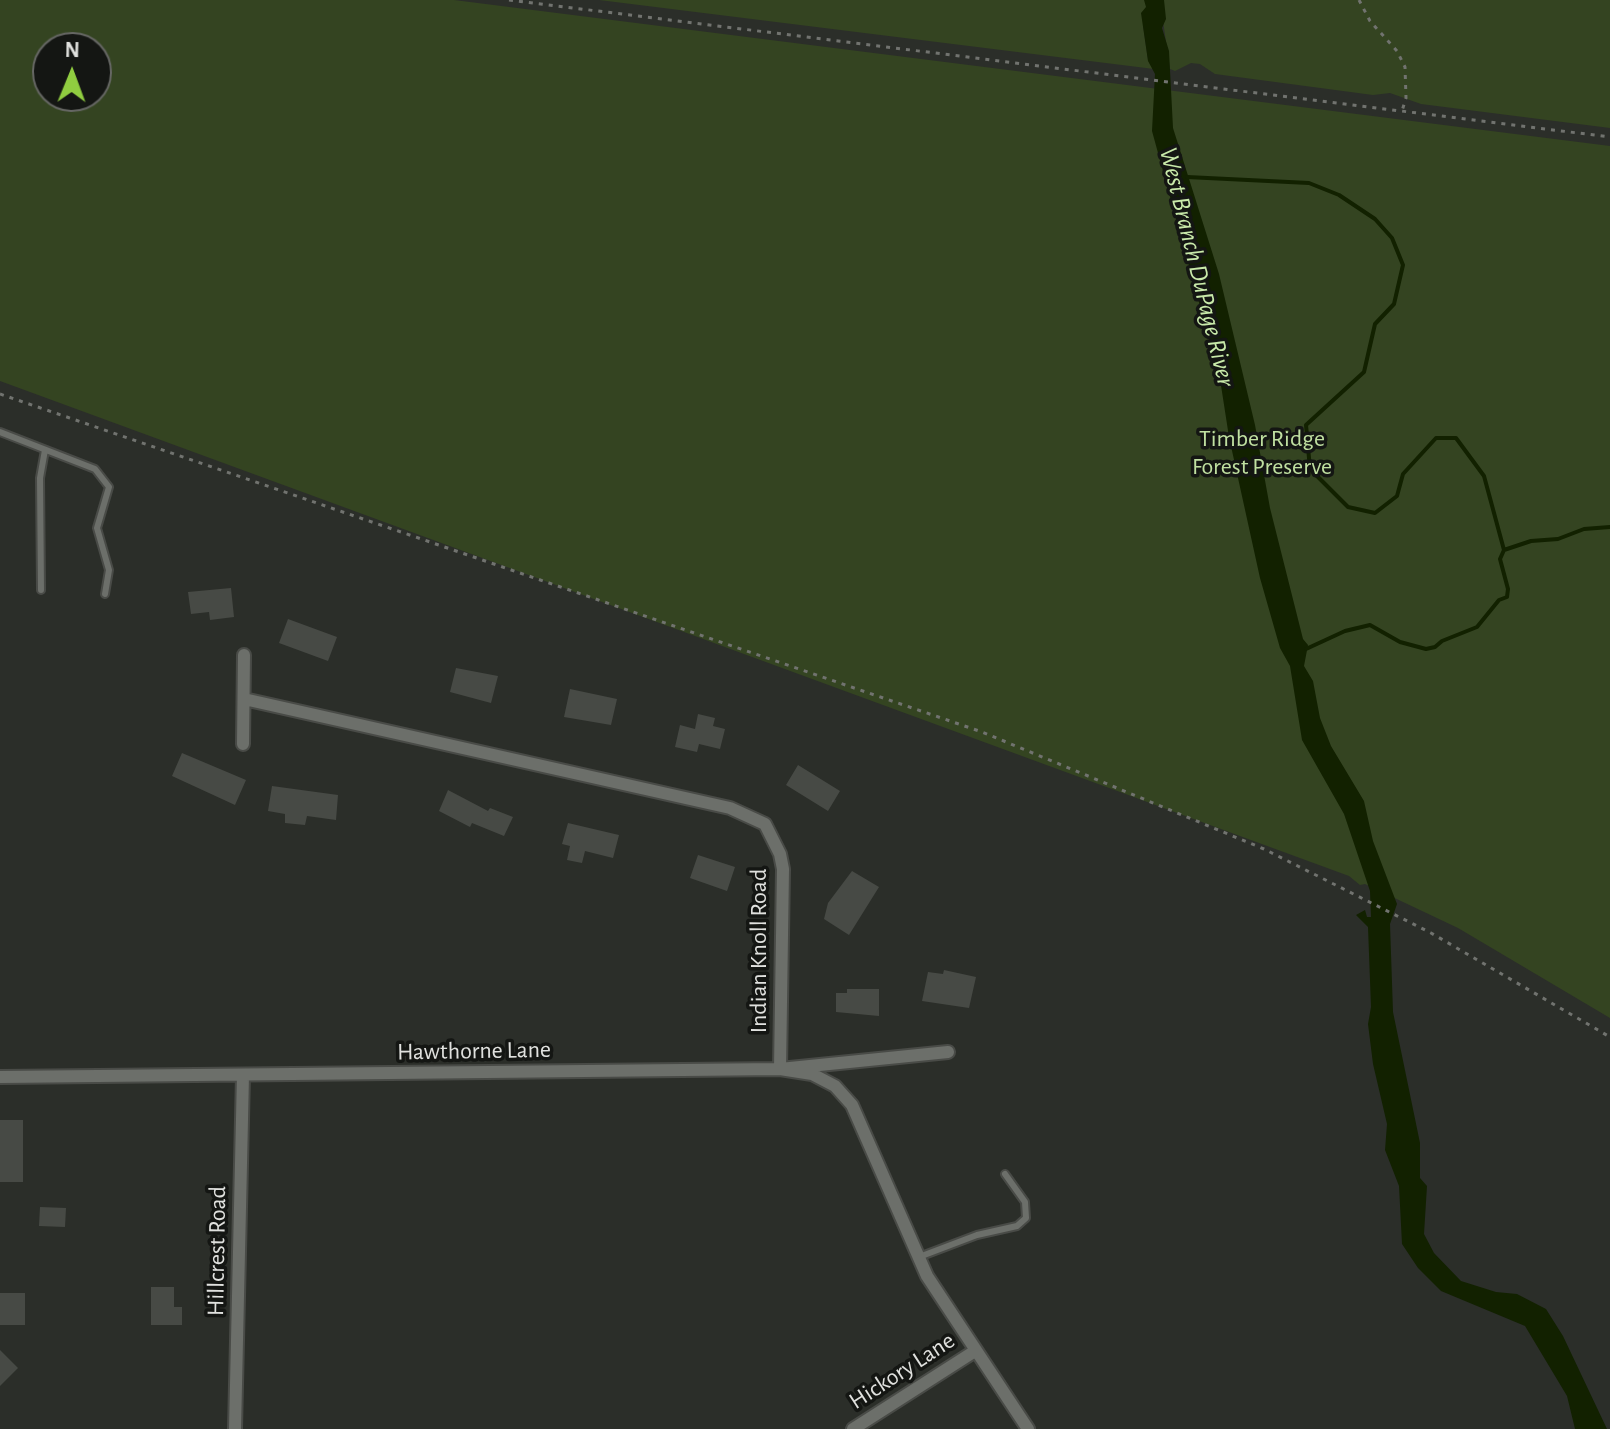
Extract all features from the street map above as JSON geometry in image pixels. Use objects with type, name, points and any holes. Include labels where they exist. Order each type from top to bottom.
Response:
[{"type":"street","points":[[243,744],[244,655]]},
{"type":"street","name":"Indian Knoll Road","points":[[244,699],[730,808],[765,824],[780,854],[783,869],[780,1069]]},
{"type":"street","name":"Hawthorne Lane","points":[[0,1077],[780,1069],[948,1052]]},
{"type":"street","points":[[780,1069],[812,1074],[835,1086],[852,1105],[938,1295],[1028,1429]]},
{"type":"street","name":"Hillcrest Road","points":[[235,1429],[243,1075]]},
{"type":"street","name":"Hickory Lane","points":[[853,1429],[975,1351]]},
{"type":"lane","points":[[0,432],[95,469],[109,487],[97,528],[109,570],[105,594]]},
{"type":"lane","points":[[41,590],[40,478],[45,450]]},
{"type":"lane","points":[[919,1257],[977,1235],[1017,1226],[1026,1218],[1025,1202],[1005,1174]]},
{"type":"path","points":[[509,0],[1610,137]]},
{"type":"path","points":[[1359,0],[1370,21],[1397,51],[1405,67],[1406,98],[1402,111]]},
{"type":"path","points":[[0,394],[982,732],[1172,808],[1370,902],[1610,1037]]},
{"type":"green space","name":"Timber Ridge Forest Preserve","points":[[0,0],[454,0],[1610,146],[1610,1018],[1458,928],[1365,884],[1360,885],[1349,876],[0,381]]},
{"type":"green space","points":[[599,0],[1610,0],[1610,128],[1421,104],[1390,93],[1373,95],[1215,74],[1200,64],[1191,63],[1175,71],[1170,69],[1163,21],[1143,25],[1148,60],[1154,69]]},
{"type":"water","name":"West Branch DuPage River","points":[[1144,0],[1164,0],[1166,19],[1162,28],[1169,51],[1173,128],[1219,274],[1255,425],[1270,508],[1303,639],[1308,645],[1304,666],[1313,681],[1320,718],[1331,746],[1364,801],[1373,841],[1397,904],[1390,924],[1393,1012],[1420,1143],[1420,1178],[1427,1186],[1424,1234],[1434,1253],[1461,1281],[1496,1292],[1517,1294],[1546,1309],[1563,1336],[1607,1429],[1575,1429],[1567,1396],[1525,1326],[1441,1291],[1418,1268],[1402,1244],[1399,1186],[1385,1150],[1387,1124],[1373,1064],[1368,1024],[1371,1007],[1368,927],[1356,915],[1365,910],[1367,917],[1371,917],[1370,891],[1344,814],[1302,740],[1290,666],[1280,648],[1260,578],[1229,437],[1220,379],[1152,131],[1155,74],[1148,61],[1141,13],[1146,7]]},
{"type":"building","points":[[231,588],[234,617],[210,620],[209,612],[191,614],[188,592]]},
{"type":"building","points":[[288,619],[337,637],[328,661],[279,643]]},
{"type":"building","points":[[456,668],[498,676],[491,703],[450,692]]},
{"type":"building","points":[[570,689],[617,699],[611,725],[564,717]]},
{"type":"building","points":[[698,714],[715,718],[713,726],[725,729],[720,749],[699,744],[697,752],[675,747],[680,725],[695,729]]},
{"type":"building","points":[[182,753],[246,780],[235,805],[172,776]]},
{"type":"building","points":[[798,765],[840,791],[828,811],[786,785]]},
{"type":"building","points":[[272,786],[338,795],[336,820],[307,816],[305,825],[285,823],[285,814],[268,811]]},
{"type":"building","points":[[448,790],[488,811],[490,808],[513,817],[504,836],[472,823],[470,827],[439,811]]},
{"type":"building","points":[[568,823],[619,835],[613,858],[585,851],[582,863],[567,860],[570,846],[562,844]]},
{"type":"building","points":[[698,855],[735,867],[727,891],[690,878]]},
{"type":"building","points":[[852,871],[879,887],[849,935],[824,919],[828,903]]},
{"type":"building","points":[[944,970],[976,977],[969,1008],[922,1001],[928,972],[943,974]]},
{"type":"building","points":[[847,989],[879,989],[879,1016],[836,1012],[836,993],[847,993]]},
{"type":"building","points":[[0,1120],[23,1120],[23,1182],[0,1182]]},
{"type":"building","points":[[40,1207],[66,1208],[65,1227],[39,1226]]},
{"type":"building","points":[[151,1287],[174,1287],[174,1307],[182,1307],[182,1325],[151,1325]]},
{"type":"building","points":[[0,1293],[25,1293],[25,1325],[0,1325]]},
{"type":"building","points":[[0,1350],[18,1368],[0,1386]]},
{"type":"waterway","name":"West Branch DuPage River","points":[[1187,177],[1309,183],[1339,195],[1375,219],[1392,238],[1403,265],[1394,304],[1375,324],[1364,372],[1306,425],[1310,469],[1348,507],[1375,513],[1397,496],[1403,474],[1436,438],[1456,438],[1484,476],[1504,550]]},
{"type":"waterway","points":[[1306,649],[1345,631],[1370,625],[1400,642],[1426,649],[1435,647],[1442,641],[1477,627],[1499,600],[1507,597],[1508,589],[1500,559],[1504,550],[1531,541],[1558,539],[1584,529],[1610,527]]}]
